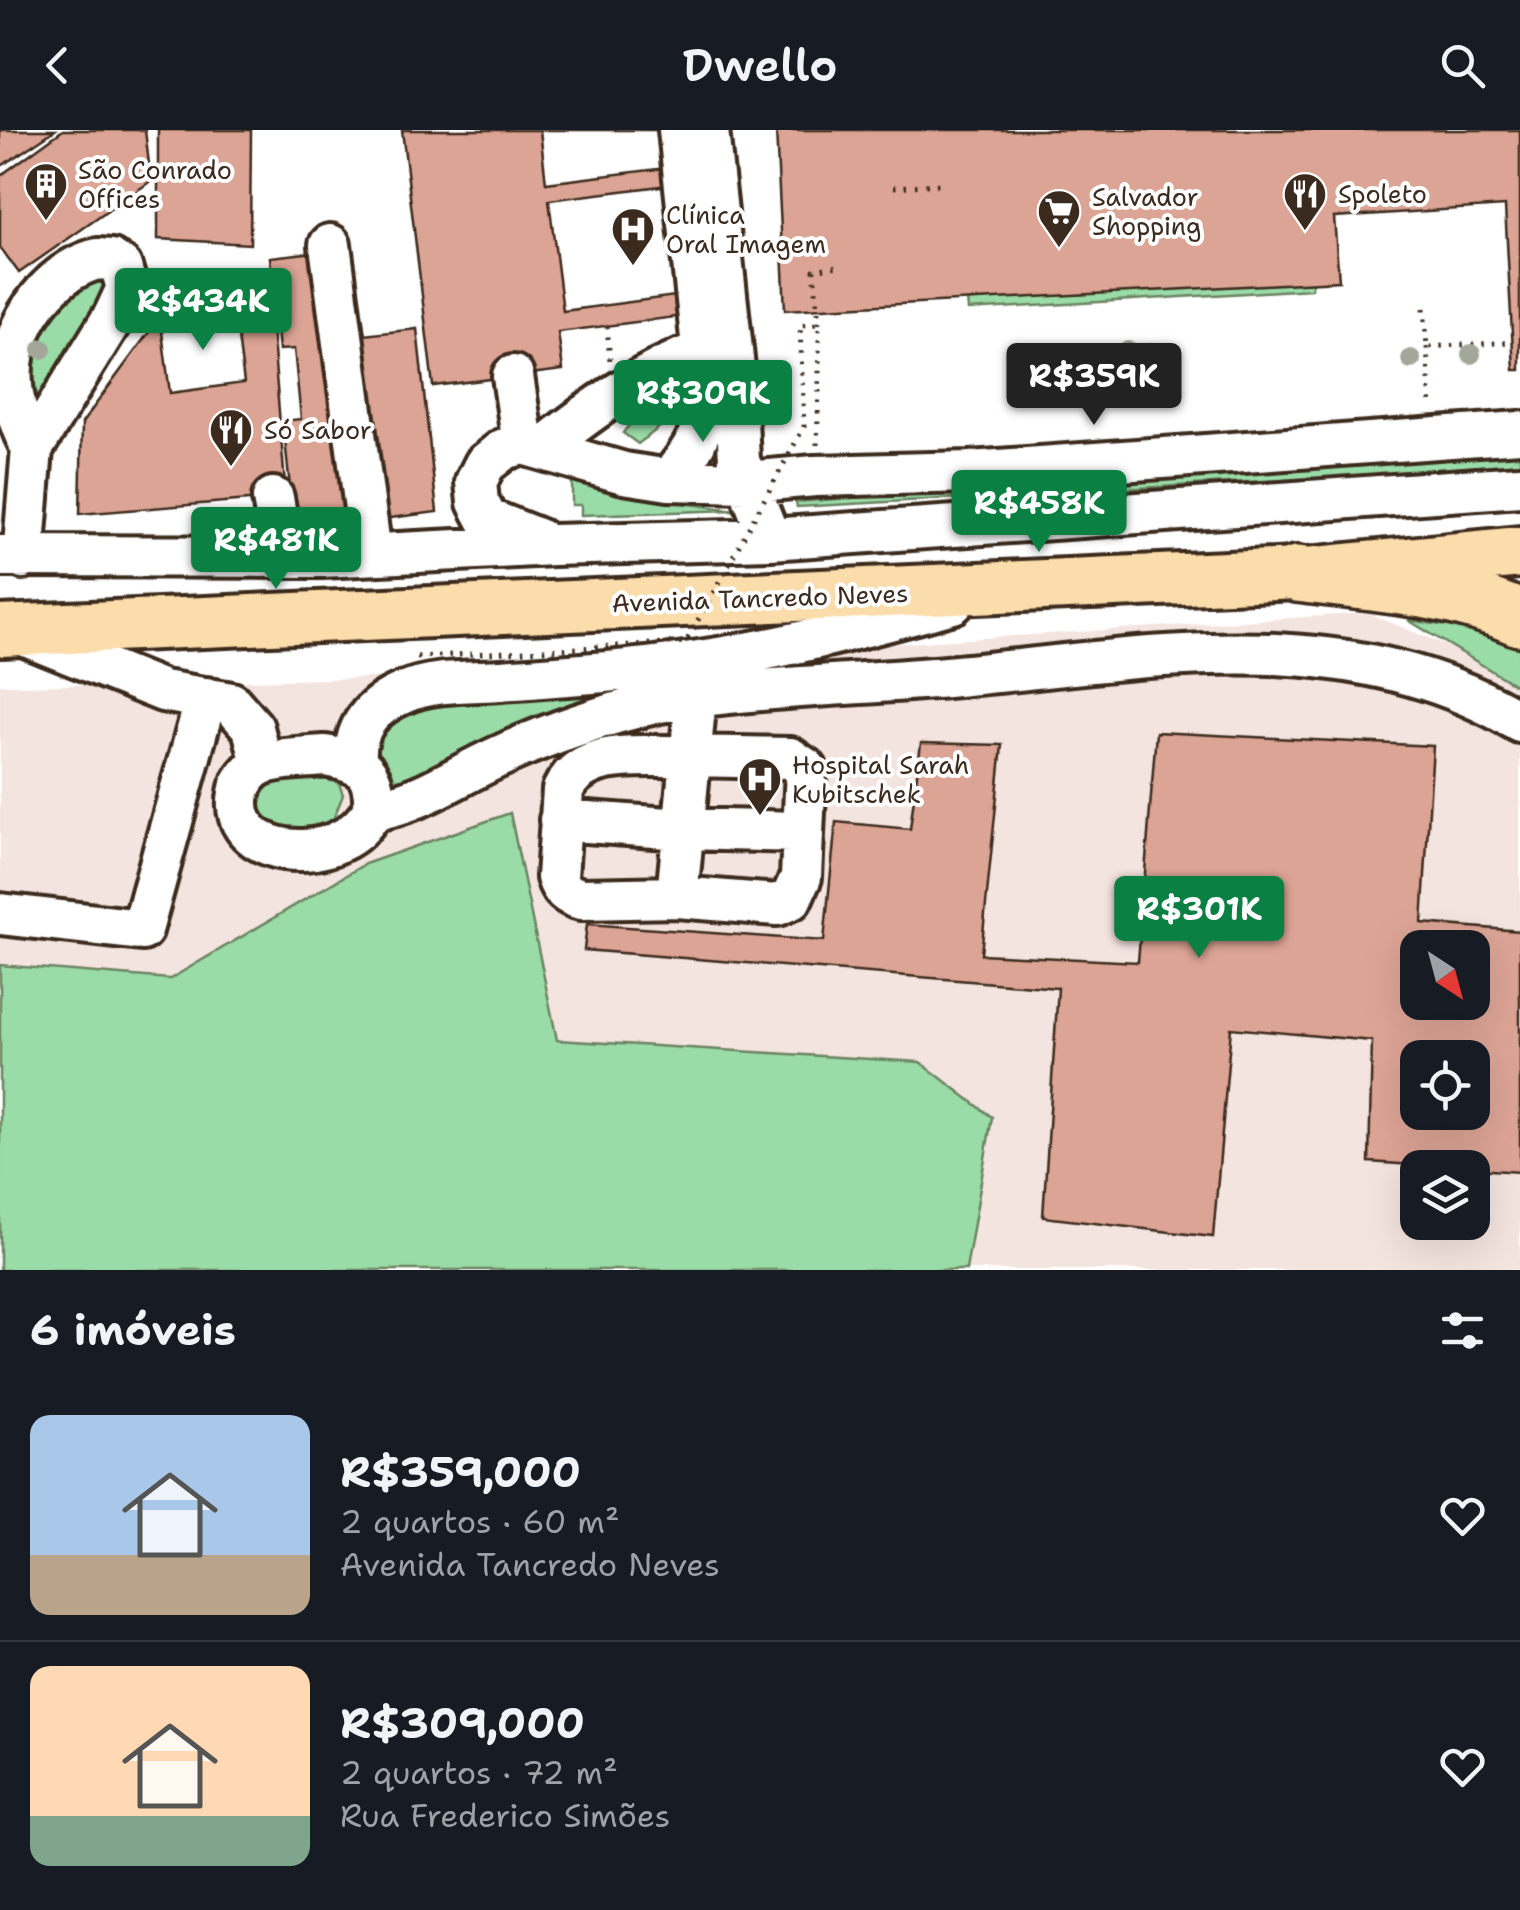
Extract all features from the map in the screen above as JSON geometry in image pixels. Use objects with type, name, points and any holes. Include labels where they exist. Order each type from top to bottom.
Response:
[{"type":"highway","points":[[1297,574],[1414,588],[1481,601],[1520,618]]},
{"type":"main road","name":"Avenida Tancredo Neves","points":[[16,634],[1297,574],[1502,554]]},
{"type":"street","points":[[669,480],[694,450],[705,424],[704,350],[679,130]]},
{"type":"street","points":[[687,130],[689,142],[713,178]]},
{"type":"street","points":[[708,130],[739,461],[770,538]]},
{"type":"street","points":[[330,245],[371,554]]},
{"type":"street","points":[[533,447],[669,363],[704,350]]},
{"type":"street","points":[[513,376],[533,447]]},
{"type":"street","points":[[554,545],[486,519],[478,502],[476,482],[485,464],[504,449],[533,447],[624,473],[669,480],[746,482],[970,472],[1520,432]]},
{"type":"street","points":[[32,448],[12,557],[282,557],[770,538],[1520,486]]},
{"type":"street","points":[[273,498],[282,557]]},
{"type":"street","points":[[374,810],[370,778],[356,762],[354,744],[369,714],[408,690],[662,666],[793,646],[1013,587]]},
{"type":"street","points":[[16,634],[163,692],[232,704],[252,728],[262,764]]},
{"type":"street","points":[[356,762],[325,756],[262,764],[240,785],[235,812],[244,829],[275,847],[336,844],[358,831],[374,810],[421,798],[532,741],[601,716],[696,696],[947,677],[1137,657],[1226,653],[1320,656],[1393,668],[1492,705],[1520,722]]},
{"type":"street","points":[[677,897],[696,696]]},
{"type":"street","points":[[0,914],[142,930],[206,698]]},
{"type":"street","points":[[688,756],[797,761],[806,769],[801,877],[791,900],[777,904],[677,897],[581,899],[560,887],[557,877],[563,790],[579,767],[594,760],[688,756]]},
{"type":"street","points":[[560,820],[802,832]]},
{"type":"path","points":[[894,186],[940,184]]},
{"type":"path","points":[[815,476],[819,324],[814,270],[838,266]]},
{"type":"path","points":[[1424,308],[1431,418]]},
{"type":"path","points":[[416,657],[686,642],[804,427],[800,325],[819,324]]},
{"type":"path","points":[[1426,347],[1512,342]]},
{"type":"shaded area","name":"Hospital Sarah Kubitschek","points":[[1367,613],[1520,675],[1520,1270],[0,1270],[0,684],[373,678]]},
{"type":"green space","points":[[113,276],[32,435],[25,347],[71,277]]},
{"type":"green space","points":[[1313,282],[1311,289],[968,310],[967,300]]},
{"type":"green space","points":[[1162,344],[1164,365],[1063,369],[1061,349]]},
{"type":"green space","points":[[667,402],[673,407],[674,416],[638,444],[623,433],[642,413]]},
{"type":"green space","points":[[1520,449],[1520,467],[797,507],[796,502]]},
{"type":"green space","points":[[572,478],[627,496],[735,510],[581,515],[581,505],[572,505]]},
{"type":"green space","points":[[1408,620],[1481,631],[1520,648],[1520,688]]},
{"type":"green space","points":[[639,691],[410,780],[386,780],[373,744],[396,710],[466,694]]},
{"type":"green space","points":[[336,774],[343,795],[333,820],[294,828],[256,819],[256,777]]},
{"type":"green space","points":[[510,813],[557,1040],[920,1062],[992,1117],[966,1270],[0,1270],[0,965],[170,979],[365,864]]},
{"type":"building","points":[[0,130],[55,130],[0,167]]},
{"type":"building","name":"São Conrado Offices","points":[[63,130],[145,130],[151,181],[19,273],[0,247],[0,176]]},
{"type":"building","points":[[158,130],[251,130],[250,244],[158,239]]},
{"type":"building","points":[[402,130],[669,130],[691,315],[558,332],[563,370],[433,386]]},
{"type":"building","points":[[540,130],[662,130],[666,168],[546,183]]},
{"type":"building","name":"Salvador Shopping","points":[[776,130],[1520,130],[1520,370],[1514,370],[1505,206],[1334,217],[1339,281],[785,310]]},
{"type":"building","points":[[669,185],[683,295],[563,311],[549,200]]},
{"type":"building","points":[[324,251],[344,510],[293,516],[283,421],[301,419],[294,349],[279,350],[270,257]]},
{"type":"building","points":[[270,302],[286,497],[80,514],[82,423],[158,320]]},
{"type":"building","points":[[235,313],[244,383],[170,393],[161,324]]},
{"type":"building","points":[[417,329],[437,512],[374,520],[354,336]]},
{"type":"building","name":"Hospital Sarah Kubitschek","points":[[1156,732],[1433,746],[1422,923],[1520,931],[1520,1172],[1490,1170],[1490,1150],[1400,1150],[1400,1164],[1369,1162],[1372,1041],[1231,1028],[1213,1237],[1043,1217],[1058,988],[584,950],[587,924],[824,941],[836,822],[910,829],[921,743],[1002,745],[981,954],[1138,962]]},
{"type":"place","name":"São Conrado Offices","points":[[46,222]]},
{"type":"place","name":"Spoleto","points":[[1305,232]]},
{"type":"place","name":"Salvador Shopping","points":[[1059,249]]},
{"type":"place","name":"Clínica Oral Imagem","points":[[633,267]]},
{"type":"place","name":"Só Sabor","points":[[231,468]]},
{"type":"place","name":"Hospital Sarah Kubitschek","points":[[760,817]]}]
